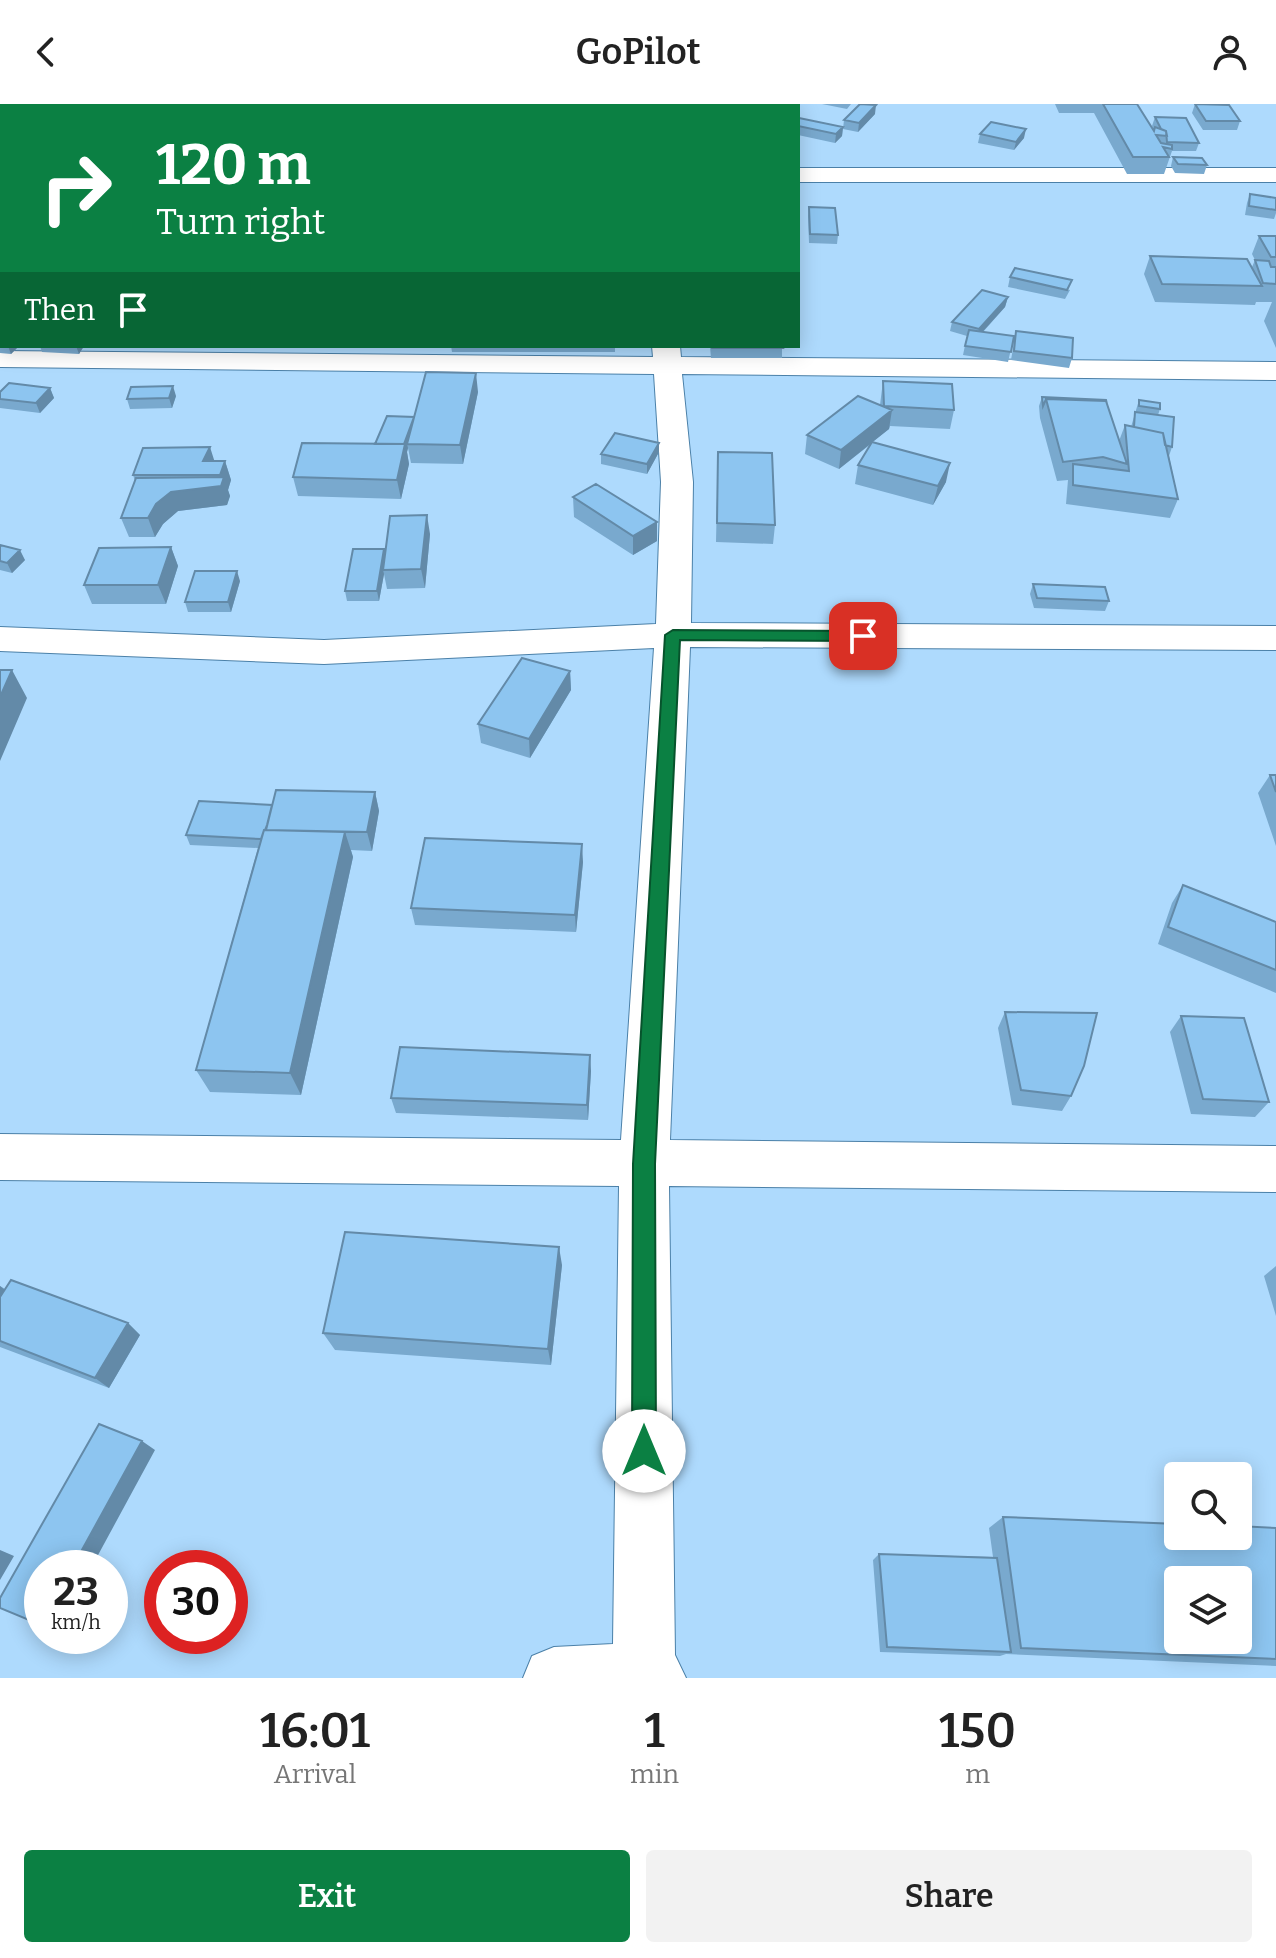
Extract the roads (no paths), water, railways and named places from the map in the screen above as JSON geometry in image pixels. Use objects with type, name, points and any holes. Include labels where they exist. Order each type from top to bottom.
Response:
[{"type":"street","points":[[800,175],[1276,175]]},
{"type":"street","points":[[554,1678],[649,1676],[644,1164],[673,635],[677,482],[667,356]]},
{"type":"street","points":[[0,359],[667,356],[1276,371]]},
{"type":"street","points":[[0,639],[324,652],[673,635],[1276,638]]},
{"type":"street","points":[[0,1157],[1276,1169]]}]
